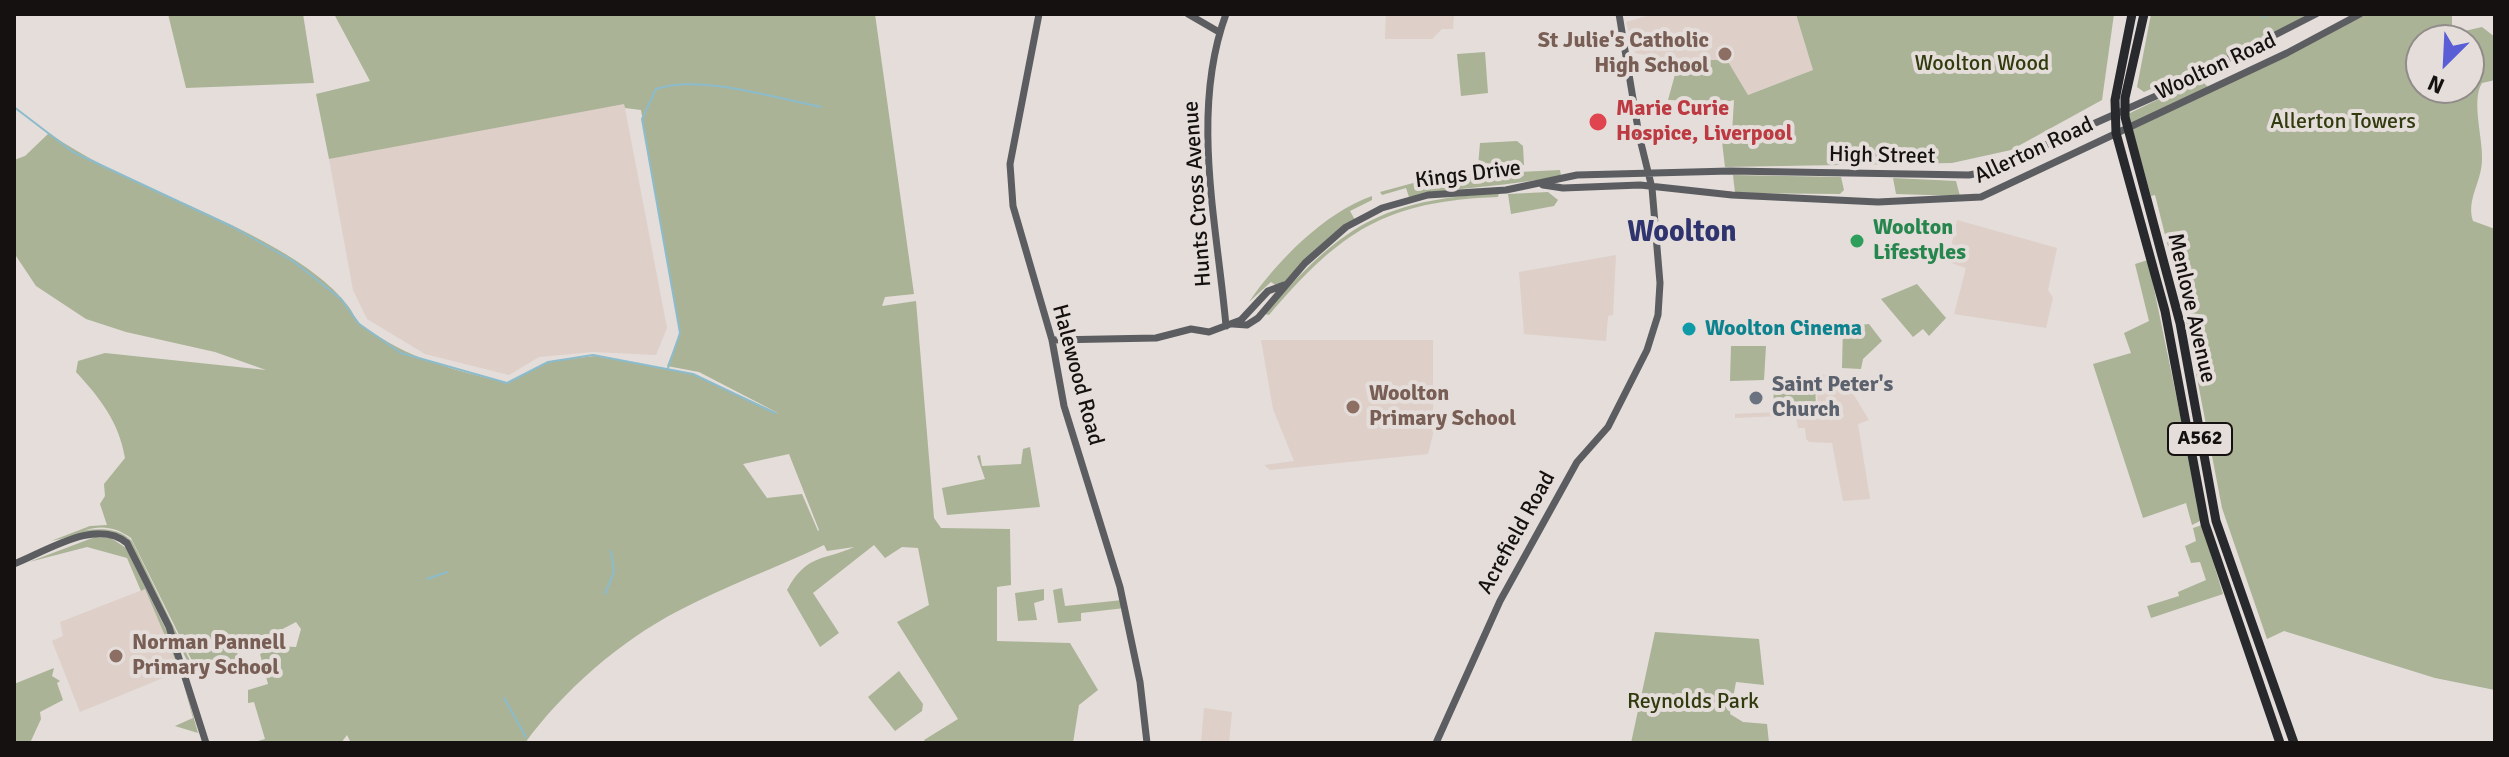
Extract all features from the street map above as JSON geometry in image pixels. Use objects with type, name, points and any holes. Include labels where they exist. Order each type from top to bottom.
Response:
[{"type":"highway","name":"A562","points":[[2116,133],[2115,115],[2132,14]]},
{"type":"highway","name":"A562","points":[[2125,110],[2144,14]]},
{"type":"highway","name":"Menlove Avenue","points":[[2125,110],[2180,323],[2216,521],[2294,743]]},
{"type":"highway","name":"Menlove Avenue","points":[[2116,133],[2165,311],[2205,524],[2280,743]]},
{"type":"highway","points":[[2205,524],[2216,521]]},
{"type":"main road","name":"Halewood Road","points":[[1039,14],[1010,164],[1011,188],[1019,236],[1052,340],[1064,406],[1120,587],[1140,682],[1147,743]]},
{"type":"main road","points":[[1188,14],[1219,32]]},
{"type":"main road","name":"Hunts Cross Avenue","points":[[1226,14],[1219,32],[1207,104],[1229,325]]},
{"type":"main road","name":"Acrefield Road","points":[[1436,743],[1517,568],[1577,462],[1608,427],[1647,350],[1660,299],[1652,188],[1619,14]]},
{"type":"main road","name":"Woolton Road","points":[[2115,115],[2316,14]]},
{"type":"main road","name":"Woolton Road","points":[[2116,133],[2360,14]]},
{"type":"main road","points":[[2128,87],[2132,97],[2144,101]]},
{"type":"main road","name":"Allerton Road","points":[[1969,175],[1995,168],[2115,115]]},
{"type":"main road","name":"Allerton Road","points":[[1966,200],[1998,192],[2116,133]]},
{"type":"main road","points":[[2103,139],[2120,149]]},
{"type":"main road","name":"High Street","points":[[1649,174],[1730,171],[1969,175]]},
{"type":"main road","name":"Kings Drive","points":[[1229,325],[1241,320],[1268,291],[1286,284],[1329,240],[1382,208],[1428,195],[1539,184],[1577,175],[1649,174]]},
{"type":"main road","name":"Kings Drive","points":[[1539,184],[1563,188],[1616,185],[1652,188]]},
{"type":"main road","name":"High Street","points":[[1652,188],[1878,202],[1966,200]]},
{"type":"main road","points":[[1052,340],[1156,338],[1191,329],[1209,332],[1229,325]]},
{"type":"main road","points":[[14,564],[94,533],[115,535],[132,550],[174,640],[206,743]]},
{"type":"shaded area","points":[[1386,14],[1465,14],[1454,15],[1453,29],[1442,29],[1432,39],[1385,39]]},
{"type":"shaded area","name":"St Julie's Catholic High School","points":[[1654,14],[1802,14],[1814,70],[1747,95],[1727,60],[1676,61],[1635,53],[1626,22]]},
{"type":"shaded area","points":[[624,103],[667,328],[656,355],[593,352],[539,357],[509,375],[425,354],[367,319],[353,290],[329,159]]},
{"type":"shaded area","points":[[1957,220],[2057,248],[2048,290],[2053,298],[2046,328],[1954,314],[1966,268],[1948,262]]},
{"type":"shaded area","points":[[1616,255],[1613,315],[1608,316],[1606,341],[1524,334],[1519,272]]},
{"type":"shaded area","name":"Woolton Primary School","points":[[1261,340],[1433,340],[1433,434],[1428,454],[1270,470],[1264,465],[1294,461],[1273,409]]},
{"type":"shaded area","points":[[1816,374],[1843,377],[1869,420],[1858,424],[1870,499],[1843,501],[1832,443],[1809,442],[1805,428],[1798,428],[1796,417],[1803,419],[1803,415],[1735,418],[1735,414],[1818,410]]},
{"type":"shaded area","name":"Norman Pannell Primary School","points":[[145,589],[180,671],[80,712],[52,641],[63,636],[60,622]]},
{"type":"shaded area","points":[[1204,708],[1232,712],[1229,743],[1201,743]]},
{"type":"green space","points":[[168,14],[303,14],[314,83],[186,88]]},
{"type":"green space","points":[[334,14],[875,14],[914,294],[885,297],[882,306],[916,301],[934,518],[941,528],[1010,529],[1011,585],[997,587],[997,641],[1070,643],[1098,690],[1079,705],[1073,743],[926,743],[924,740],[958,719],[897,622],[929,605],[918,548],[902,547],[885,558],[874,545],[813,593],[839,633],[820,647],[787,590],[794,578],[809,564],[854,547],[827,551],[824,545],[656,623],[614,652],[575,686],[525,743],[351,743],[347,735],[341,743],[251,743],[265,739],[254,702],[248,703],[248,690],[268,684],[260,654],[279,646],[296,647],[301,629],[296,622],[271,635],[248,635],[233,641],[238,655],[234,662],[198,673],[131,538],[109,528],[85,530],[103,529],[115,531],[132,541],[196,673],[193,673],[128,539],[101,530],[51,541],[90,526],[107,525],[100,504],[105,496],[104,484],[125,458],[118,433],[107,411],[76,372],[78,361],[105,353],[266,370],[215,352],[126,332],[86,319],[36,286],[14,253],[14,160],[25,156],[49,133],[104,166],[249,234],[286,255],[333,289],[362,325],[397,347],[432,362],[507,383],[551,361],[595,356],[693,374],[780,414],[699,372],[667,366],[680,333],[641,110],[625,108],[624,104],[329,159],[316,94],[370,81]],"holes":[[[789,454],[819,530],[802,494],[767,498],[743,464]]]},
{"type":"green space","name":"Woolton Wood","points":[[1796,14],[2114,14],[2102,100],[2011,150],[1952,163],[1725,167],[1721,133],[1732,133],[1734,100],[1710,106],[1700,101],[1668,100],[1679,60],[1727,60],[1748,95],[1813,70]]},
{"type":"green space","points":[[2151,14],[2311,14],[2239,51],[2144,92],[2137,87]]},
{"type":"green space","name":"Allerton Towers","points":[[2363,14],[2452,14],[2452,24],[2405,24],[2405,104],[2478,104],[2482,159],[2471,213],[2473,221],[2495,229],[2495,690],[2435,678],[2284,631],[2267,639],[2222,508],[2184,310],[2155,195],[2151,196],[2128,114],[2200,79],[2212,91]]},
{"type":"green space","points":[[2485,29],[2495,37],[2495,80],[2485,82]]},
{"type":"green space","points":[[1485,52],[1488,93],[1461,96],[1457,54]]},
{"type":"green space","points":[[1517,141],[1523,146],[1524,165],[1478,167],[1480,143]]},
{"type":"green space","points":[[1560,170],[1561,176],[1409,197],[1406,188],[1382,195],[1380,192],[1439,176]]},
{"type":"green space","points":[[1733,175],[1841,177],[1844,190],[1840,194],[1735,193]]},
{"type":"green space","points":[[1893,178],[1956,181],[1960,196],[1896,194]]},
{"type":"green space","points":[[1548,192],[1558,200],[1554,206],[1511,214],[1508,194]]},
{"type":"green space","points":[[1499,193],[1498,197],[1425,205],[1368,226],[1319,262],[1269,315],[1265,314],[1317,259],[1342,238],[1367,223],[1423,202]]},
{"type":"green space","points":[[1372,196],[1372,200],[1350,211],[1355,220],[1284,283],[1277,286],[1271,282],[1249,302],[1273,271],[1319,226]]},
{"type":"green space","points":[[2148,260],[2202,520],[2192,525],[2186,503],[2143,518],[2093,364],[2131,353],[2124,333],[2149,321],[2135,264]]},
{"type":"green space","points":[[1917,284],[1946,318],[1929,336],[1923,329],[1913,337],[1881,299]]},
{"type":"green space","points":[[1869,324],[1882,341],[1863,359],[1861,369],[1842,368],[1843,327]]},
{"type":"green space","points":[[1731,346],[1766,346],[1764,380],[1730,381]]},
{"type":"green space","points":[[1815,377],[1816,410],[1774,411],[1773,378]]},
{"type":"green space","points":[[1030,447],[1040,507],[947,515],[942,488],[985,479],[977,456],[980,455],[982,466],[1021,464],[1023,449]]},
{"type":"green space","points":[[2202,525],[2223,594],[2151,618],[2147,606],[2179,596],[2178,592],[2206,580],[2200,562],[2191,563],[2185,546],[2196,541],[2193,528]]},
{"type":"green space","points":[[95,537],[111,538],[126,548],[173,644],[198,733],[175,726],[193,718],[180,671],[145,589],[141,591],[127,558],[87,547],[29,562]]},
{"type":"green space","points":[[1062,588],[1065,606],[1123,600],[1125,608],[1081,613],[1081,621],[1058,623],[1053,590]]},
{"type":"green space","points":[[1044,589],[1044,600],[1034,603],[1037,620],[1018,621],[1015,593]]},
{"type":"green space","name":"Reynolds Park","points":[[1655,632],[1759,639],[1764,685],[1736,682],[1730,714],[1743,722],[1767,724],[1769,743],[1631,743]]},
{"type":"green space","points":[[54,668],[52,676],[60,681],[57,683],[63,700],[40,712],[41,719],[30,743],[14,743],[14,684]]},
{"type":"green space","points":[[899,671],[923,704],[922,711],[895,731],[868,697]]},
{"type":"waterway","points":[[668,368],[680,333],[642,119],[656,89],[693,84],[715,86],[821,107]]},
{"type":"waterway","points":[[14,107],[73,152],[233,227],[293,261],[341,299],[359,324],[401,353],[507,383],[548,362],[593,355],[693,374],[775,413]]},
{"type":"waterway","points":[[605,594],[614,572],[611,551]]},
{"type":"waterway","points":[[427,579],[447,572]]},
{"type":"waterway","points":[[504,698],[526,737]]},
{"type":"place","name":"St Julie's Catholic High School","points":[[1725,54]]},
{"type":"place","name":"Marie Curie Hospice, Liverpool","points":[[1598,122]]},
{"type":"place","name":"Woolton Lifestyles","points":[[1857,241]]},
{"type":"place","name":"Woolton Cinema","points":[[1689,329]]},
{"type":"place","name":"Saint Peter's Church","points":[[1756,398]]},
{"type":"place","name":"Woolton Primary School","points":[[1353,407]]},
{"type":"place","name":"Norman Pannell Primary School","points":[[116,656]]},
{"type":"district","name":"Woolton","points":[[1682,233]]}]
